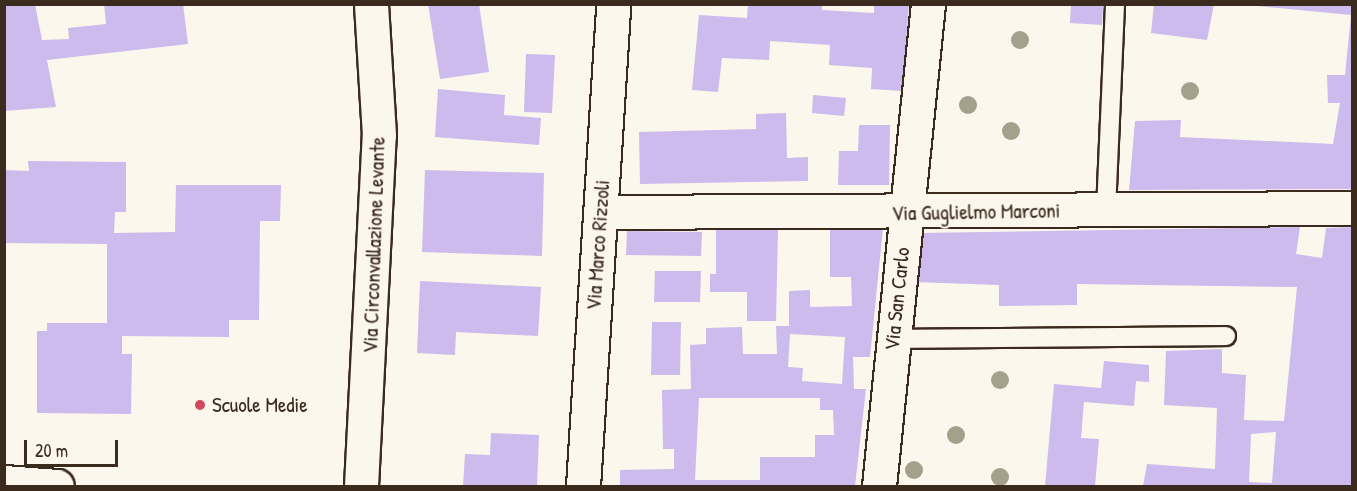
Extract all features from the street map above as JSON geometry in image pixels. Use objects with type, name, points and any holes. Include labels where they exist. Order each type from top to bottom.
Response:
[{"type":"street","name":"Via Circonvallazione Levante","points":[[361,486],[379,135],[371,4]]},
{"type":"street","name":"Via Marco Rizzoli","points":[[582,486],[613,4]]},
{"type":"street","name":"Via San Carlo","points":[[879,486],[928,4]]},
{"type":"street","name":"Via Guglielmo Marconi","points":[[600,212],[906,213],[1353,208]]},
{"type":"street","points":[[4,482],[57,486]]},
{"type":"lane","points":[[1106,211],[1115,4]]},
{"type":"lane","points":[[893,339],[1226,336]]},
{"type":"building","points":[[4,4],[35,4],[42,40],[69,39],[68,28],[106,24],[104,4],[183,4],[188,44],[47,60],[56,107],[4,111]]},
{"type":"building","points":[[428,4],[479,4],[489,72],[440,79]]},
{"type":"building","points":[[748,4],[822,4],[822,10],[874,13],[874,4],[909,4],[902,91],[871,89],[872,68],[829,65],[830,45],[770,41],[769,60],[722,58],[718,92],[692,90],[699,15],[747,18]]},
{"type":"building","points":[[1071,4],[1103,4],[1102,25],[1070,23]]},
{"type":"building","points":[[1154,4],[1214,4],[1207,40],[1151,33]]},
{"type":"building","points":[[1237,4],[1352,4],[1352,189],[1129,190],[1135,121],[1181,120],[1180,137],[1333,144],[1340,103],[1328,103],[1327,75],[1345,75],[1351,15]]},
{"type":"building","points":[[526,54],[555,55],[552,113],[524,112]]},
{"type":"building","points":[[438,89],[505,95],[504,115],[541,118],[539,145],[435,137]]},
{"type":"building","points":[[813,95],[846,98],[844,116],[812,113]]},
{"type":"building","points":[[786,113],[787,158],[808,157],[808,181],[640,184],[639,132],[756,129],[756,114]]},
{"type":"building","points":[[859,125],[890,125],[889,185],[838,185],[839,151],[858,151]]},
{"type":"building","points":[[28,161],[126,162],[126,212],[115,212],[114,233],[175,232],[176,185],[281,185],[280,221],[260,221],[259,320],[229,320],[229,337],[122,336],[122,354],[132,354],[131,414],[37,413],[37,331],[47,331],[47,323],[107,323],[107,244],[4,243],[4,170],[29,171]]},
{"type":"building","points":[[425,170],[544,173],[542,256],[422,252]]},
{"type":"building","points":[[1300,227],[1296,254],[1322,258],[1326,228],[1352,227],[1352,486],[1143,486],[1147,464],[1215,469],[1217,408],[1164,405],[1166,351],[1222,349],[1222,373],[1246,375],[1244,420],[1284,421],[1297,287],[1077,284],[1077,305],[999,306],[999,285],[913,282],[920,233]],"holes":[[[1276,432],[1272,483],[1249,482],[1251,434]]]},
{"type":"building","points":[[883,228],[870,357],[853,357],[854,389],[866,389],[855,486],[620,486],[620,470],[674,469],[674,449],[663,449],[662,390],[691,389],[690,345],[706,344],[706,328],[742,327],[743,354],[777,354],[776,326],[789,326],[789,291],[810,290],[810,307],[852,306],[851,277],[830,277],[830,229]],"holes":[[[790,334],[845,337],[842,384],[802,381],[803,368],[788,367]],[[699,398],[820,398],[820,410],[833,410],[834,435],[815,435],[815,457],[760,457],[760,480],[695,480]]]},
{"type":"building","points":[[778,229],[776,321],[747,321],[747,292],[710,292],[710,274],[716,274],[716,230]]},
{"type":"building","points":[[627,231],[702,232],[701,256],[626,255]]},
{"type":"building","points":[[655,271],[701,271],[700,302],[654,302]]},
{"type":"building","points":[[420,281],[541,287],[538,336],[456,332],[455,355],[417,353]]},
{"type":"building","points":[[652,322],[681,322],[680,375],[651,375]]},
{"type":"building","points":[[1104,361],[1149,365],[1149,382],[1136,381],[1134,406],[1084,402],[1081,438],[1099,439],[1095,486],[1045,486],[1054,384],[1101,388]]},
{"type":"building","points":[[491,433],[539,435],[537,486],[463,486],[465,454],[490,455]]},
{"type":"place","name":"Scuole Medie","points":[[200,405]]}]
